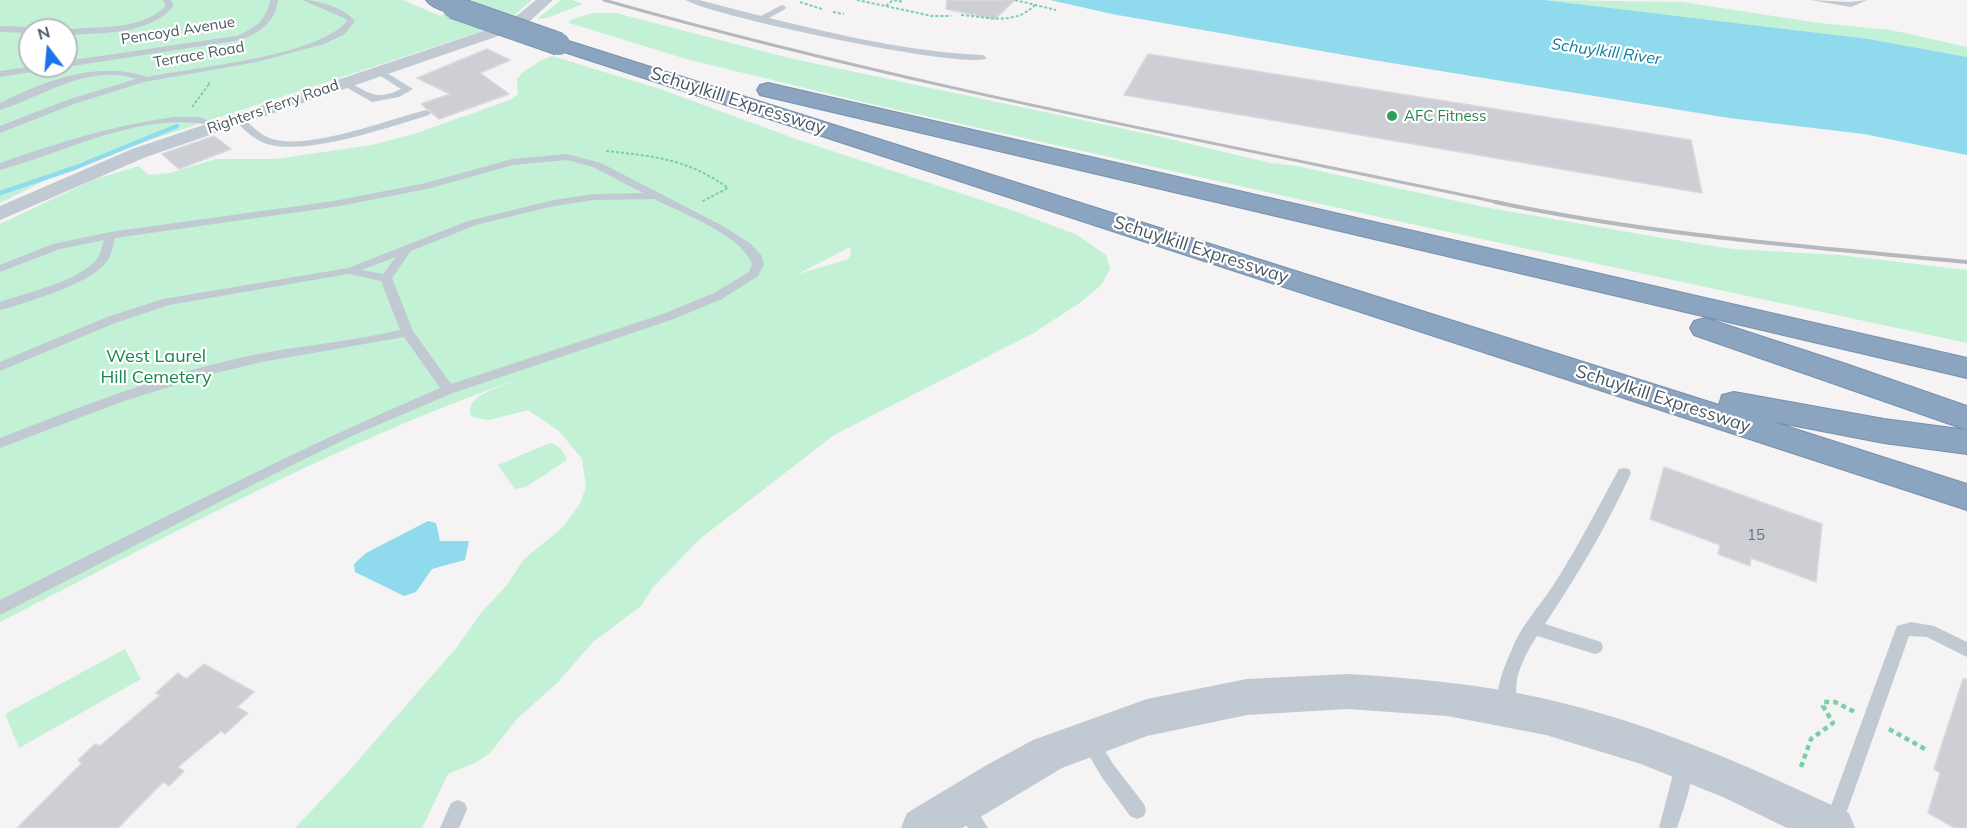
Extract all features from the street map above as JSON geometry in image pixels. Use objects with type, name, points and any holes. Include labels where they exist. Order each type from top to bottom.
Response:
[{"type":"highway","name":"Schuylkill Expressway","points":[[456,2],[1597,378],[1967,496]]},
{"type":"highway","name":"Schuylkill Expressway","points":[[567,40],[806,99],[1967,368]]},
{"type":"highway","points":[[1356,226],[1728,335],[1967,418]]},
{"type":"highway","points":[[1754,319],[1967,358]]},
{"type":"highway","points":[[1597,378],[1867,428],[1967,442]]},
{"type":"street","name":"Righters Ferry Road","points":[[0,214],[112,163],[501,30],[525,17],[545,0]]},
{"type":"street","points":[[923,828],[970,816],[1011,773],[1088,738],[1152,716],[1206,703],[1282,692],[1402,693],[1507,707],[1605,732],[1684,759],[1833,828]]},
{"type":"lane","points":[[78,31],[107,30],[139,23],[165,13],[170,6],[168,0]]},
{"type":"lane","name":"Pencoyd Avenue","points":[[78,62],[238,38],[266,23],[274,0]]},
{"type":"lane","name":"Terrace Road","points":[[0,130],[48,98],[300,49],[329,40],[350,25],[351,21],[347,16],[306,0]]},
{"type":"lane","points":[[690,0],[762,19],[922,54],[983,58]]},
{"type":"lane","points":[[1814,0],[1851,5],[1863,0]]},
{"type":"lane","points":[[762,19],[782,7]]},
{"type":"lane","points":[[0,29],[18,30]]},
{"type":"lane","points":[[0,74],[18,71]]},
{"type":"lane","points":[[344,83],[372,99],[396,95],[408,89],[380,71]]},
{"type":"lane","points":[[0,107],[48,98],[73,80],[111,73],[132,74],[145,79]]},
{"type":"lane","points":[[239,119],[266,140],[288,144],[355,132],[426,113]]},
{"type":"lane","points":[[0,167],[130,126],[193,120],[209,121],[218,126]]},
{"type":"lane","points":[[0,270],[57,246],[110,235],[379,196],[531,159],[567,157],[584,160],[717,227],[746,245],[755,255],[758,264],[754,274],[718,296],[667,317],[448,390],[346,433],[0,608]]},
{"type":"lane","points":[[594,197],[605,190],[618,176]]},
{"type":"lane","points":[[0,367],[111,320],[167,302],[348,271],[454,229],[554,203],[594,197],[656,196]]},
{"type":"lane","points":[[0,306],[82,275],[96,267],[107,251],[110,235]]},
{"type":"lane","points":[[386,278],[407,249]]},
{"type":"lane","points":[[348,271],[386,278]]},
{"type":"lane","points":[[386,278],[407,332],[448,390]]},
{"type":"lane","points":[[0,443],[122,397],[215,369],[272,356],[407,332]]},
{"type":"lane","points":[[1507,707],[1509,679],[1515,659],[1588,542],[1624,473]]},
{"type":"lane","points":[[1534,628],[1596,647]]},
{"type":"lane","points":[[1833,828],[1903,631],[1909,628],[1927,630],[1967,650]]},
{"type":"lane","points":[[1088,738],[1107,770],[1137,810]]},
{"type":"lane","points":[[1668,828],[1679,792],[1684,759]]},
{"type":"lane","points":[[449,828],[458,809]]},
{"type":"path","points":[[857,0],[935,16],[951,16]]},
{"type":"path","points":[[886,6],[894,0],[903,2]]},
{"type":"path","points":[[1015,0],[1056,10]]},
{"type":"path","points":[[800,2],[822,9]]},
{"type":"path","points":[[961,15],[1001,20],[1026,15],[1035,5]]},
{"type":"path","points":[[833,12],[844,14]]},
{"type":"path","points":[[1026,15],[1028,19]]},
{"type":"path","points":[[187,113],[209,84]]},
{"type":"green space","points":[[0,0],[403,0],[440,16],[474,0],[532,0],[511,18],[482,31],[80,163],[0,203]]},
{"type":"green space","points":[[561,0],[572,0],[583,4],[547,18],[537,19]]},
{"type":"green space","points":[[1544,0],[1682,2],[1819,23],[1891,30],[1967,47],[1967,57],[1869,39]]},
{"type":"green space","points":[[592,13],[616,13],[789,58],[1479,206],[1733,249],[1839,255],[1967,270],[1967,343],[1388,219],[867,103],[686,59],[569,23],[570,20]]},
{"type":"green space","name":"West Laurel Hill Cemetery","points":[[552,56],[660,89],[796,139],[1017,212],[1077,235],[1106,255],[1110,269],[1102,284],[1081,302],[1032,334],[834,435],[701,538],[653,587],[641,606],[593,642],[558,682],[517,719],[490,753],[477,762],[448,774],[422,828],[295,828],[348,772],[457,647],[481,613],[507,585],[524,559],[561,529],[580,504],[586,487],[582,459],[559,431],[528,410],[489,420],[472,417],[470,409],[478,397],[516,380],[383,432],[254,492],[0,622],[0,224],[95,179],[139,166],[148,175],[170,173],[216,159],[275,159],[372,145],[414,134],[510,100],[518,94],[517,79],[540,61]],"holes":[[[850,247],[851,255],[846,260],[798,274]]]},
{"type":"green space","points":[[550,443],[561,449],[567,460],[526,487],[515,489],[498,465]]},
{"type":"green space","points":[[125,649],[141,679],[19,748],[5,714]]},
{"type":"water","name":"Schuylkill River","points":[[1050,0],[1544,0],[1869,39],[1967,57],[1967,155],[1864,134],[1729,118],[1361,58],[1112,14]]},
{"type":"water","points":[[428,521],[436,523],[440,541],[469,541],[465,560],[432,569],[416,592],[404,596],[355,572],[354,564],[366,553]]},
{"type":"building","points":[[947,0],[1015,0],[995,19],[946,9]]},
{"type":"building","points":[[487,49],[510,60],[480,73],[509,94],[439,119],[421,104],[450,94],[417,78]]},
{"type":"building","points":[[1148,54],[1691,140],[1702,193],[1124,95]]},
{"type":"building","points":[[214,136],[231,149],[179,169],[162,154]]},
{"type":"building","points":[[1664,467],[1822,524],[1816,582],[1751,558],[1750,566],[1718,554],[1720,545],[1650,519]]},
{"type":"building","points":[[204,664],[254,692],[237,707],[248,713],[225,734],[221,731],[178,767],[184,771],[169,786],[163,782],[118,828],[17,828],[82,763],[78,760],[95,744],[100,746],[160,695],[156,693],[178,673],[186,679]]},
{"type":"building","points":[[1963,679],[1967,679],[1967,828],[1955,828],[1928,813],[1940,773],[1934,769]]},
{"type":"waterway","points":[[0,193],[74,168],[177,126]]},
{"type":"railway","points":[[604,0],[939,85],[1502,203]]},
{"type":"railway","points":[[1495,202],[1671,232],[1967,262]]},
{"type":"place","name":"AFC Fitness","points":[[1392,116]]}]
